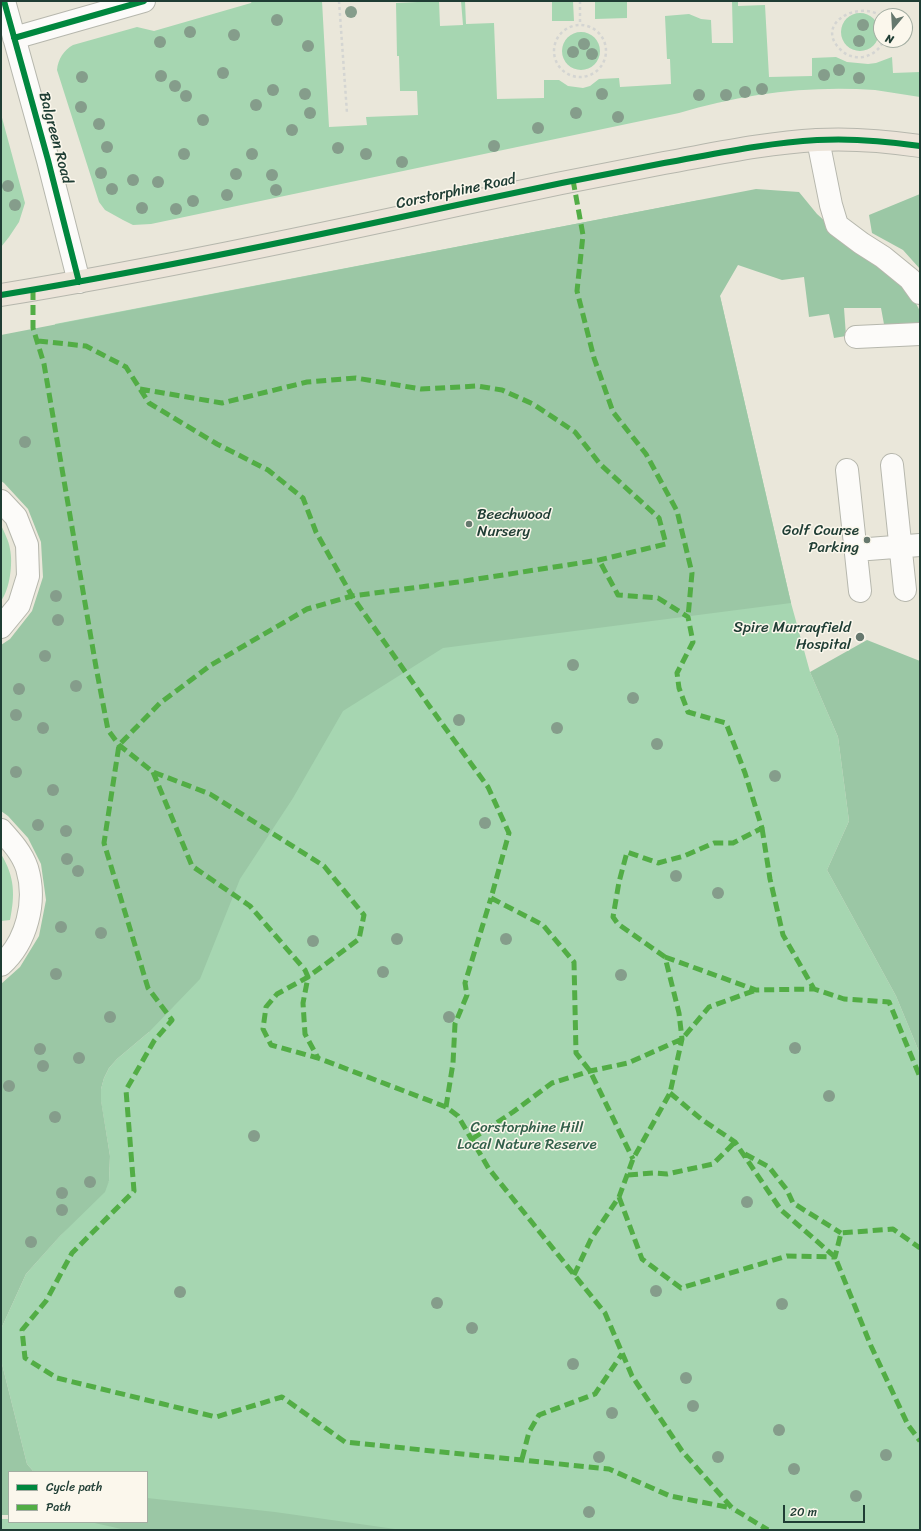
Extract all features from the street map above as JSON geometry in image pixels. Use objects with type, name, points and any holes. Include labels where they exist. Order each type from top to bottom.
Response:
[{"type":"main road","name":"Corstorphine Road","points":[[1,295],[79,282],[359,227],[573,180],[780,143],[818,140],[862,140],[920,146]]},
{"type":"street","name":"Balgreen Road","points":[[4,1],[48,160],[79,282]]},
{"type":"street","points":[[14,38],[144,1]]},
{"type":"street","points":[[818,140],[831,205],[837,225],[910,278],[920,293]]},
{"type":"street","points":[[856,337],[920,334]]},
{"type":"street","points":[[892,465],[910,546],[905,590]]},
{"type":"street","points":[[847,470],[860,590]]},
{"type":"street","points":[[1,501],[16,517],[27,545],[28,576],[19,605],[1,627]]},
{"type":"street","points":[[856,550],[910,546]]},
{"type":"street","points":[[1,830],[16,846],[27,868],[32,900],[25,931],[9,958],[1,965]]},
{"type":"path","points":[[339,1],[347,113]]},
{"type":"path","points":[[580,1],[580,24]]},
{"type":"path","points":[[835,19],[833,26],[835,41],[838,48],[844,53],[858,58],[873,54],[880,48]]},
{"type":"path","points":[[580,24],[595,28],[600,34],[606,47],[606,55],[599,68],[587,76],[579,77],[565,73],[559,68],[555,61],[553,46],[560,33],[573,25],[580,24]]},
{"type":"green space","points":[[252,1],[322,1],[329,127],[367,125],[366,117],[418,115],[417,91],[400,91],[399,56],[397,56],[396,3],[439,1],[440,26],[463,25],[461,1],[465,1],[466,24],[494,23],[497,99],[544,98],[544,80],[559,80],[568,86],[583,88],[590,86],[599,79],[619,78],[620,87],[671,84],[670,59],[667,59],[665,16],[689,14],[701,19],[711,20],[712,43],[733,43],[732,1],[738,1],[738,6],[765,5],[769,77],[812,76],[812,58],[836,57],[847,62],[868,64],[876,63],[892,57],[893,73],[920,72],[920,97],[875,90],[850,89],[776,92],[703,106],[679,113],[151,224],[133,225],[105,210],[99,202],[57,70],[62,55],[73,45],[137,27],[154,31],[251,3]]},
{"type":"green space","points":[[552,1],[573,1],[574,21],[552,21]]},
{"type":"green space","points":[[595,1],[627,1],[627,18],[595,19]]},
{"type":"green space","points":[[860,13],[870,16],[873,19],[873,45],[870,48],[860,51],[850,48],[844,42],[841,32],[844,22],[850,16]]},
{"type":"green space","points":[[581,32],[591,35],[597,41],[600,51],[597,61],[591,67],[581,70],[571,67],[565,61],[562,51],[565,41],[571,35]]},
{"type":"green space","points":[[1,114],[25,203],[19,222],[1,247]]},
{"type":"green space","points":[[756,189],[799,192],[817,214],[838,233],[908,289],[920,311],[920,320],[914,333],[886,335],[881,308],[844,308],[846,336],[834,338],[829,314],[809,317],[804,277],[782,280],[738,265],[720,296],[791,603],[443,648],[343,711],[293,798],[240,879],[200,979],[149,1032],[117,1059],[109,1068],[101,1089],[101,1100],[110,1156],[109,1181],[105,1192],[61,1235],[26,1274],[1,1329],[1,984],[20,967],[39,936],[46,900],[41,864],[28,838],[8,816],[1,811],[1,645],[10,639],[32,611],[43,577],[41,542],[28,509],[1,481],[1,335]]},
{"type":"green space","points":[[920,194],[920,269],[903,250],[872,233],[869,215]]},
{"type":"green space","name":"Corstorphine Hill Local Nature Reserve","points":[[700,200],[720,296],[791,603],[810,672],[838,737],[849,821],[827,870],[896,996],[920,1054],[920,1530],[150,1530],[147,1523],[148,1471],[33,1471],[27,1464],[1,1360],[1,1329],[26,1274],[109,1181],[110,1156],[101,1101],[101,1089],[109,1068],[117,1059],[149,1032],[55,324]]},
{"type":"green space","points":[[1,525],[9,543],[11,561],[9,583],[1,601]]},
{"type":"green space","points":[[867,640],[920,661],[920,1054],[896,996],[827,870],[849,821],[838,737],[810,672]]},
{"type":"green space","points":[[1,854],[9,870],[13,886],[13,902],[10,920],[1,921]]},
{"type":"green space","points":[[1,1360],[27,1464],[33,1471],[8,1471],[8,1515],[1,1515]]},
{"type":"green space","points":[[148,1498],[275,1512],[402,1530],[126,1530],[94,1523],[148,1523]]},
{"type":"green space","points":[[1,1519],[8,1519],[8,1523],[100,1523],[146,1530],[1,1530]]},
{"type":"marked path","points":[[573,180],[583,235],[577,291],[594,358],[613,412],[646,454],[677,511],[692,573],[688,617]]},
{"type":"marked path","points":[[33,290],[33,328],[44,364],[108,730],[119,745],[153,772],[210,794],[324,866],[364,915],[359,939],[308,977],[277,994],[266,1007],[263,1029],[271,1045],[318,1058],[446,1107],[458,1116],[489,1169],[605,1313],[632,1376],[682,1451],[732,1508],[768,1530]]},
{"type":"marked path","points":[[38,341],[86,346],[126,367],[149,403],[217,444],[268,470],[303,498],[316,532],[352,596],[488,787],[509,833],[491,898],[543,925],[574,962],[576,1053],[590,1071],[633,1159]]},
{"type":"marked path","points":[[140,389],[222,403],[307,382],[356,378],[421,389],[477,386],[502,390],[533,404],[575,432],[600,464],[659,518],[666,544],[599,560],[458,582],[352,596],[307,609],[211,665],[160,703],[119,745],[104,843],[148,988],[172,1020],[154,1041],[126,1090],[134,1191],[72,1253],[46,1301],[22,1330],[25,1358],[57,1378],[216,1417],[282,1397],[345,1442],[609,1469],[670,1496],[732,1508]]},
{"type":"marked path","points":[[574,1275],[591,1239],[619,1197],[633,1159],[670,1093],[682,1039],[679,1013],[665,957],[618,924],[613,917],[619,882],[627,852],[658,863],[684,856],[714,843],[733,843],[762,828],[745,773],[726,723],[688,712],[679,688],[677,673],[693,642],[688,617],[658,598],[618,595],[599,560]]},
{"type":"marked path","points":[[153,772],[192,866],[250,906],[305,970],[308,977],[303,1003],[305,1034],[318,1058]]},
{"type":"marked path","points":[[762,828],[770,879],[783,935],[814,989]]},
{"type":"marked path","points":[[446,1107],[453,1063],[455,1024],[467,995],[465,983],[491,898]]},
{"type":"marked path","points":[[665,957],[756,990],[814,989],[844,999],[889,1002],[920,1077]]},
{"type":"marked path","points":[[472,1139],[513,1112],[552,1083],[590,1071],[628,1063],[682,1039],[709,1007],[756,990]]},
{"type":"marked path","points":[[670,1093],[701,1119],[735,1142],[781,1210],[835,1257],[871,1346],[908,1425],[920,1441]]},
{"type":"marked path","points":[[628,1175],[653,1173],[667,1174],[713,1164],[735,1142],[737,1144]]},
{"type":"marked path","points":[[745,1154],[769,1167],[787,1190],[793,1203],[841,1233]]},
{"type":"marked path","points":[[619,1197],[642,1259],[681,1288],[787,1256],[835,1257],[841,1233],[893,1229],[920,1248]]},
{"type":"marked path","points":[[522,1459],[529,1432],[539,1415],[595,1394],[622,1354]]},
{"type":"cycle path","points":[[4,1],[48,160],[79,282]]},
{"type":"cycle path","points":[[14,38],[144,1]]},
{"type":"cycle path","points":[[1,295],[230,253],[560,183],[740,149],[798,141],[830,139],[868,140],[920,146]]},
{"type":"place","name":"Beechwood Nursery","points":[[469,524]]},
{"type":"place","name":"Golf Course Parking","points":[[867,540]]},
{"type":"place","name":"Spire Murrayfield Hospital","points":[[860,637]]}]
